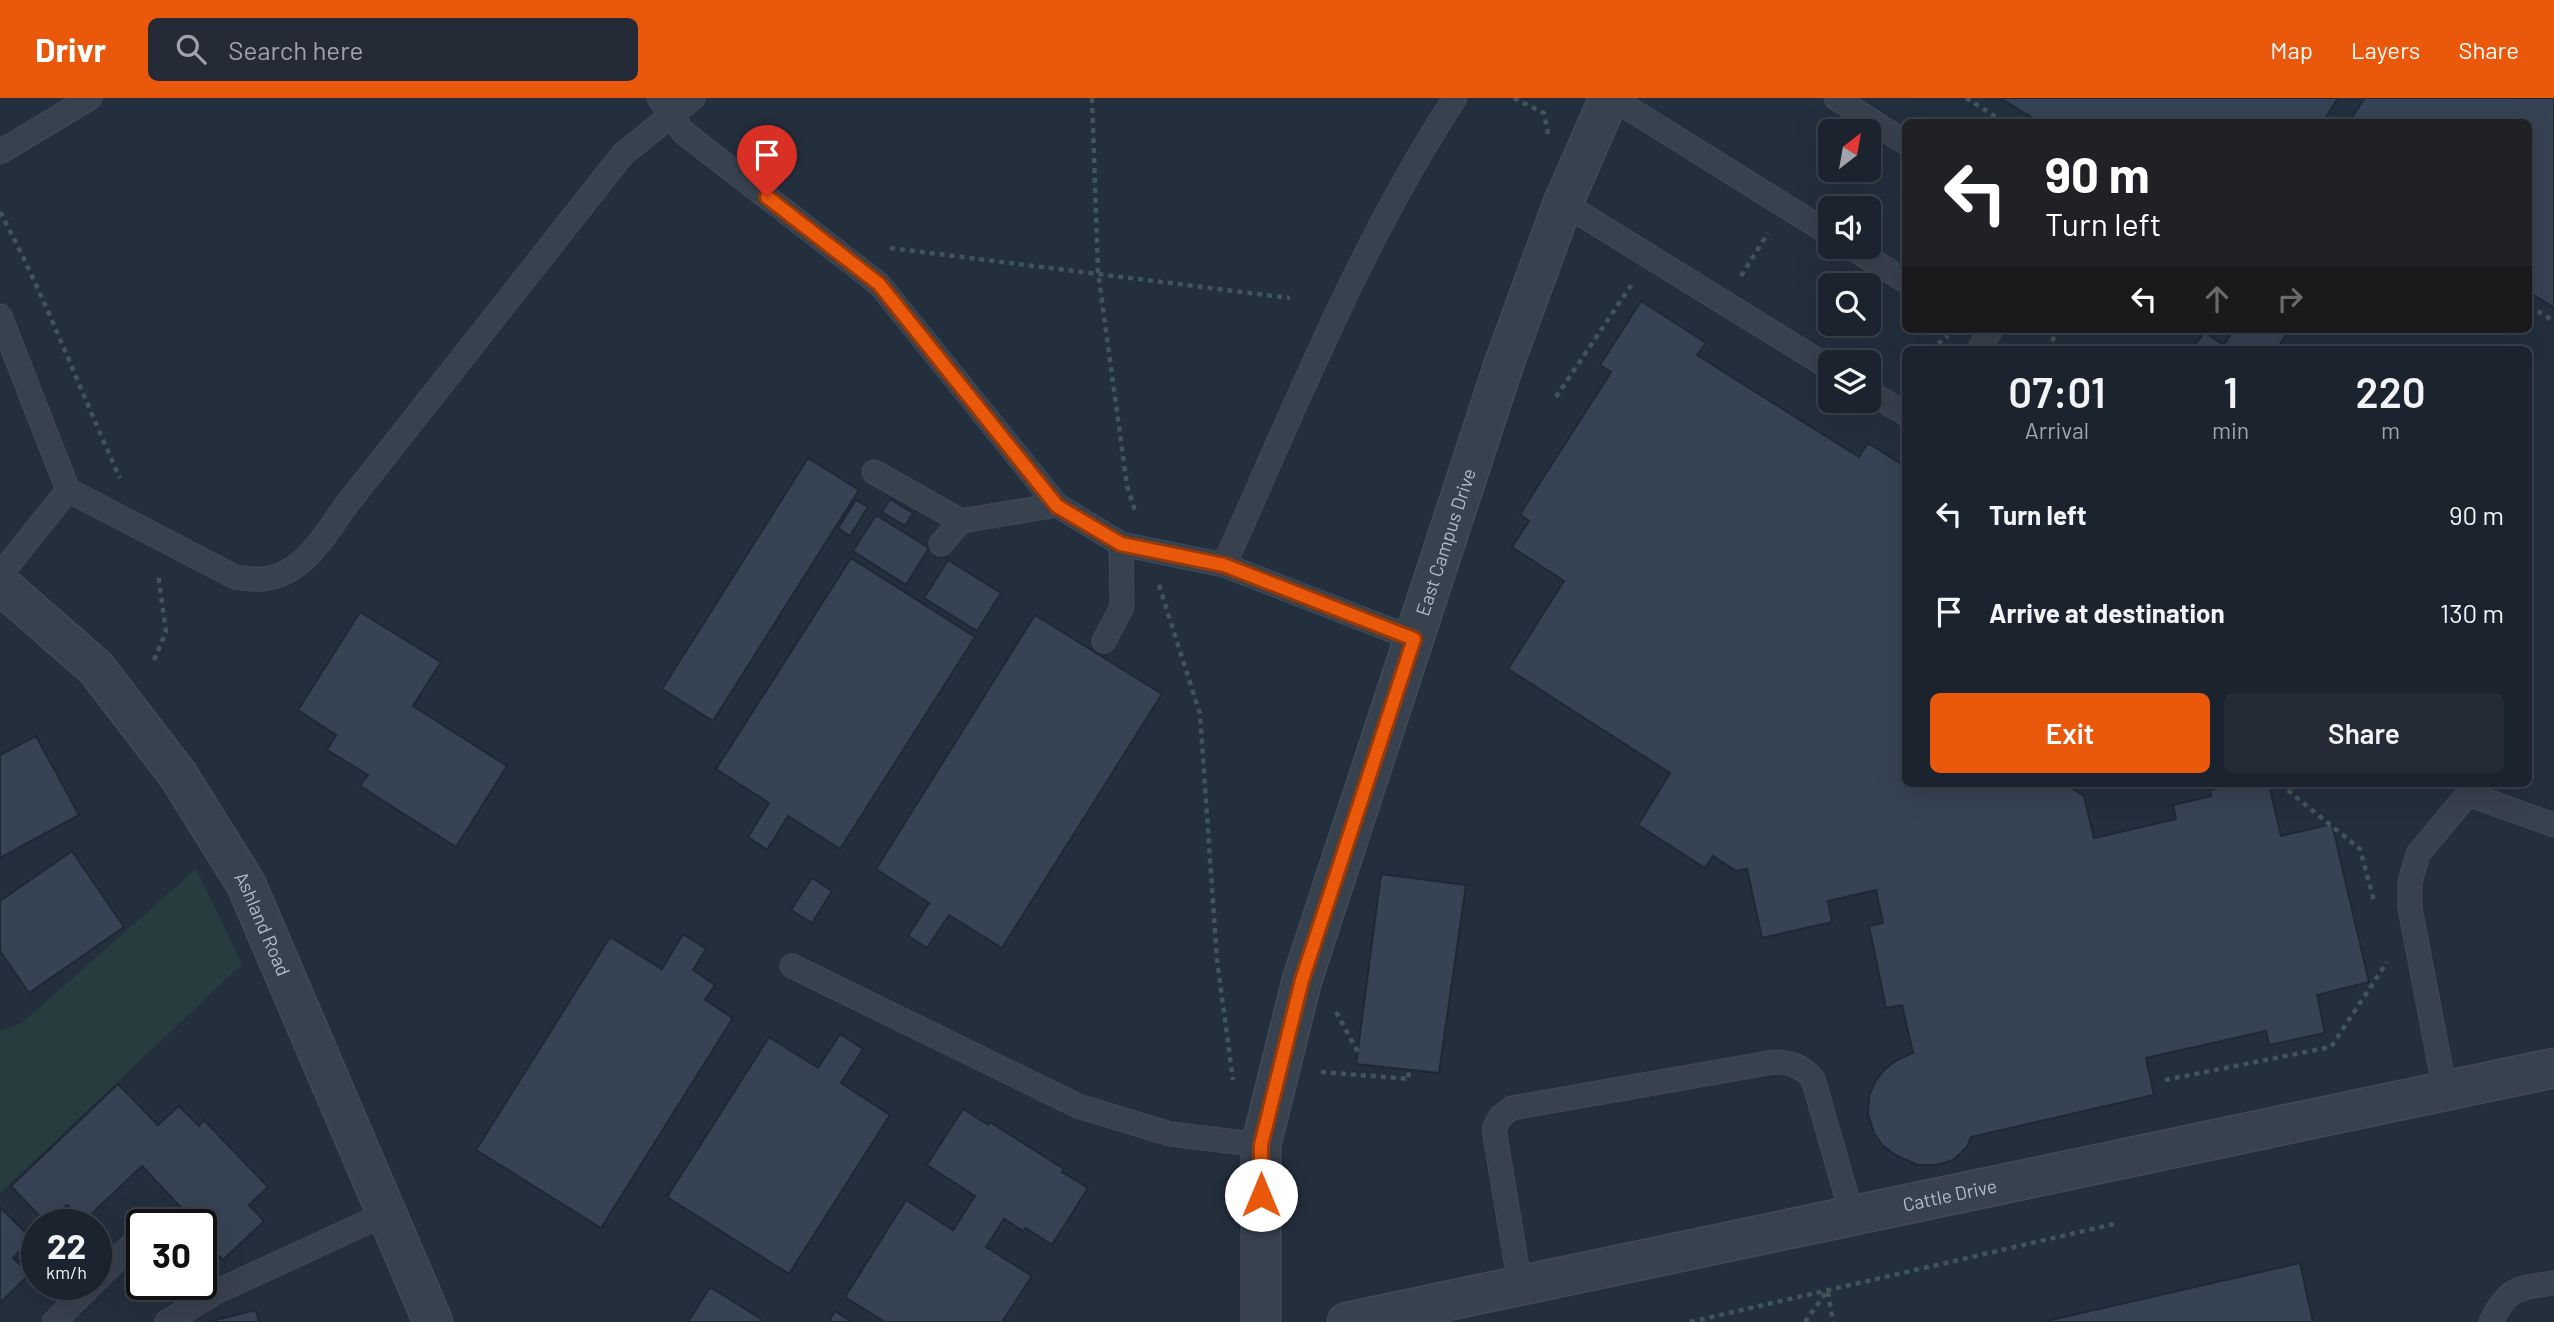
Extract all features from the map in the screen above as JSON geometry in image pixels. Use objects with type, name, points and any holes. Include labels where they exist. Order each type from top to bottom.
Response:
[{"type":"street","name":"East Campus Drive","points":[[1261,1322],[1261,1145],[1302,980],[1504,364],[1603,100]]},
{"type":"street","name":"Ashland Road","points":[[0,584],[96,668],[178,775],[246,884],[433,1322]]},
{"type":"street","name":"Cattle Drive","points":[[1360,1321],[2554,1068]]},
{"type":"lane","points":[[0,152],[90,98]]},
{"type":"lane","points":[[0,316],[68,490],[235,577],[263,579],[289,571],[315,549],[351,498],[623,154],[665,107],[693,98]]},
{"type":"lane","points":[[1224,565],[1343,302],[1419,153],[1455,98]]},
{"type":"lane","points":[[1836,98],[1902,140]]},
{"type":"lane","points":[[1603,100],[1818,227]]},
{"type":"lane","points":[[665,107],[683,132],[879,284],[1057,506],[1121,544],[1224,565],[1414,639]]},
{"type":"lane","points":[[1563,203],[1818,361]]},
{"type":"lane","points":[[1870,259],[1902,279]]},
{"type":"lane","points":[[1881,399],[1902,412]]},
{"type":"lane","points":[[874,472],[961,521],[1057,506]]},
{"type":"lane","points":[[0,575],[68,490]]},
{"type":"lane","points":[[941,544],[961,521]]},
{"type":"lane","points":[[1104,641],[1122,607],[1121,544]]},
{"type":"lane","points":[[2445,1091],[2410,908],[2410,882],[2418,854],[2468,793],[2554,825]]},
{"type":"lane","points":[[792,966],[1078,1106],[1170,1134],[1261,1145]]},
{"type":"lane","points":[[1520,1285],[1494,1129],[1500,1116],[1512,1108],[1786,1062],[1806,1072],[1813,1079],[1852,1215]]},
{"type":"lane","points":[[167,1322],[214,1293],[387,1213]]},
{"type":"lane","points":[[112,1264],[126,1251]]},
{"type":"lane","points":[[2491,1322],[2500,1304],[2519,1288],[2554,1283]]},
{"type":"lane","points":[[54,1322],[76,1300]]},
{"type":"path","points":[[1091,98],[1098,272],[1127,486],[1200,714],[1217,960],[1233,1082]]},
{"type":"path","points":[[1514,98],[1544,113],[1548,136]]},
{"type":"path","points":[[1966,98],[1999,119]]},
{"type":"path","points":[[0,212],[29,265],[158,572],[166,632],[154,660]]},
{"type":"path","points":[[1735,285],[1772,226]]},
{"type":"path","points":[[885,247],[1290,298]]},
{"type":"path","points":[[1556,397],[1636,277]]},
{"type":"path","points":[[2532,308],[2554,321]]},
{"type":"path","points":[[1934,346],[1948,333]]},
{"type":"path","points":[[2284,787],[2360,849],[2376,910]]},
{"type":"path","points":[[2165,1080],[2331,1047],[2390,959]]},
{"type":"path","points":[[1334,1008],[1358,1052]]},
{"type":"path","points":[[1317,1072],[1409,1079],[1408,1069]]},
{"type":"path","points":[[1690,1322],[2114,1224]]},
{"type":"path","points":[[1805,1322],[1828,1291]]},
{"type":"path","points":[[1828,1291],[1833,1322]]},
{"type":"green space","points":[[196,869],[242,964],[0,1193],[0,1031],[22,1023]]},
{"type":"building","points":[[2000,98],[2338,98],[2325,119],[2034,119]]},
{"type":"building","points":[[2362,98],[2554,98],[2554,308],[2532,294],[2532,119],[2351,119],[2364,99]]},
{"type":"building","points":[[1641,301],[1706,343],[1697,355],[1859,457],[1868,443],[1902,464],[1902,787],[2070,787],[2084,796],[2094,838],[2176,819],[2173,805],[2211,796],[2210,790],[2223,787],[2270,787],[2281,836],[2332,824],[2369,982],[2317,995],[2325,1033],[2269,1045],[2266,1031],[2146,1058],[2154,1095],[1971,1137],[1967,1147],[1953,1160],[1936,1165],[1918,1165],[1883,1146],[1874,1133],[1868,1114],[1869,1096],[1885,1069],[1913,1053],[1902,1005],[1886,1008],[1869,926],[1883,923],[1876,890],[1828,901],[1832,922],[1762,938],[1747,869],[1736,871],[1713,856],[1705,868],[1638,825],[1670,773],[1508,669],[1564,581],[1512,547],[1529,521],[1520,514],[1611,372],[1600,365]]},
{"type":"building","points":[[2203,333],[2224,345],[2232,333],[2287,333],[2279,346],[2195,346]]},
{"type":"building","points":[[808,458],[859,490],[713,721],[662,689]]},
{"type":"building","points":[[890,499],[913,513],[905,526],[882,512]]},
{"type":"building","points":[[856,500],[868,507],[850,536],[838,528]]},
{"type":"building","points":[[876,515],[929,548],[906,585],[853,551]]},
{"type":"building","points":[[851,558],[975,637],[840,849],[788,816],[767,850],[748,837],[769,803],[716,769]]},
{"type":"building","points":[[948,560],[1001,593],[977,631],[924,598]]},
{"type":"building","points":[[360,612],[441,662],[413,706],[507,766],[456,847],[360,786],[368,775],[327,750],[336,735],[298,710]]},
{"type":"building","points":[[1035,615],[1162,694],[1002,948],[949,915],[927,948],[908,936],[929,903],[876,869]]},
{"type":"building","points":[[36,736],[79,815],[0,858],[0,755]]},
{"type":"building","points":[[72,851],[124,927],[29,993],[0,951],[0,901]]},
{"type":"building","points":[[1381,874],[1466,885],[1439,1073],[1356,1064]]},
{"type":"building","points":[[812,878],[832,891],[812,923],[791,910]]},
{"type":"building","points":[[683,934],[706,949],[693,970],[715,985],[705,1000],[733,1018],[601,1228],[476,1150],[610,937],[662,969]]},
{"type":"building","points":[[840,1034],[863,1049],[841,1083],[890,1115],[789,1274],[667,1197],[769,1037],[818,1068]]},
{"type":"building","points":[[118,1084],[158,1125],[179,1106],[199,1126],[204,1120],[268,1187],[249,1205],[264,1221],[223,1260],[217,1254],[217,1209],[182,1209],[142,1166],[97,1209],[71,1209],[67,1205],[63,1209],[33,1209],[11,1186]]},
{"type":"building","points":[[963,1109],[988,1125],[990,1122],[1064,1169],[1062,1172],[1088,1188],[1052,1245],[1026,1228],[1023,1231],[1004,1219],[986,1247],[1032,1276],[1002,1322],[885,1322],[845,1297],[906,1200],[953,1230],[975,1196],[927,1165]]},
{"type":"building","points":[[0,1207],[21,1228],[21,1250],[13,1258],[21,1266],[21,1283],[0,1303]]},
{"type":"building","points":[[2300,1263],[2313,1322],[2042,1322]]},
{"type":"building","points":[[710,1287],[761,1319],[760,1322],[688,1322]]},
{"type":"building","points":[[256,1310],[259,1322],[208,1322]]},
{"type":"building","points":[[835,1311],[852,1322],[829,1322]]},
{"type":"route","points":[[767,197],[879,284],[1057,506],[1121,544],[1224,565],[1414,639],[1302,980],[1261,1145],[1261,1195]]}]
